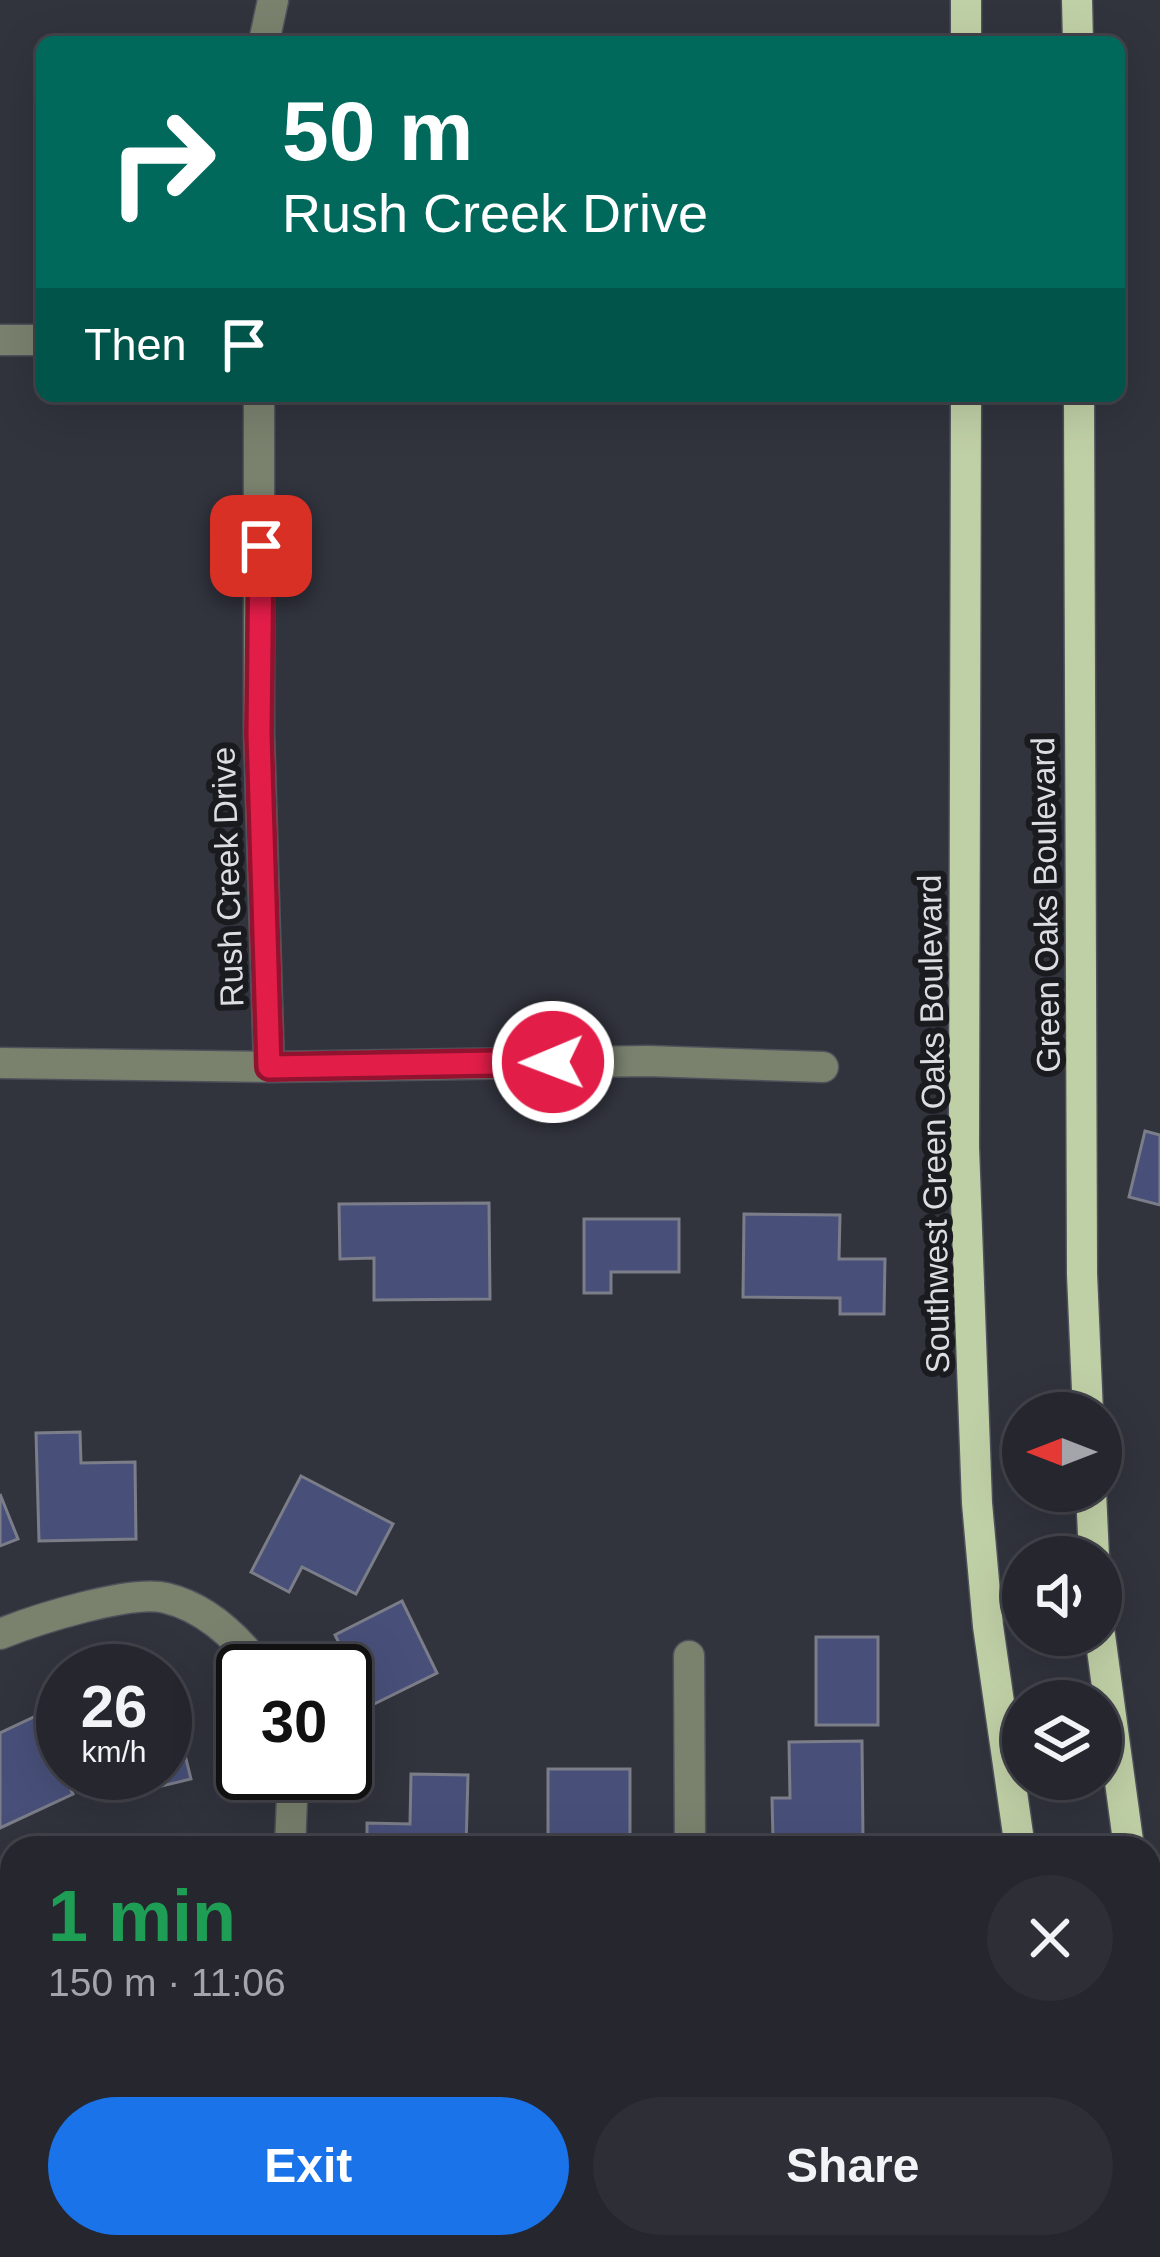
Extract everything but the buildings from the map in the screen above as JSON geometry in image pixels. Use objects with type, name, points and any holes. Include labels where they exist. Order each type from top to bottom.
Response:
[{"type":"main road","points":[[966,0],[966,36]]},
{"type":"main road","points":[[1077,0],[1078,36]]},
{"type":"main road","name":"Southwest Green Oaks Boulevard","points":[[966,402],[964,1147],[976,1503],[1018,1836]]},
{"type":"main road","name":"Green Oaks Boulevard","points":[[1079,402],[1082,1274],[1087,1392]]},
{"type":"main road","points":[[1103,1656],[1127,1836]]},
{"type":"street","points":[[264,36],[273,0]]},
{"type":"street","points":[[0,340],[36,340]]},
{"type":"street","name":"Rush Creek Drive","points":[[259,402],[259,734],[269,1067]]},
{"type":"street","points":[[0,1063],[269,1067],[648,1060],[823,1067]]},
{"type":"street","points":[[0,1634],[107,1602],[164,1596],[213,1618],[242,1644]]},
{"type":"street","points":[[689,1656],[690,1836]]},
{"type":"street","points":[[290,1836],[292,1800]]},
{"type":"route","points":[[261,546],[259,734],[269,1067],[553,1062]]}]
